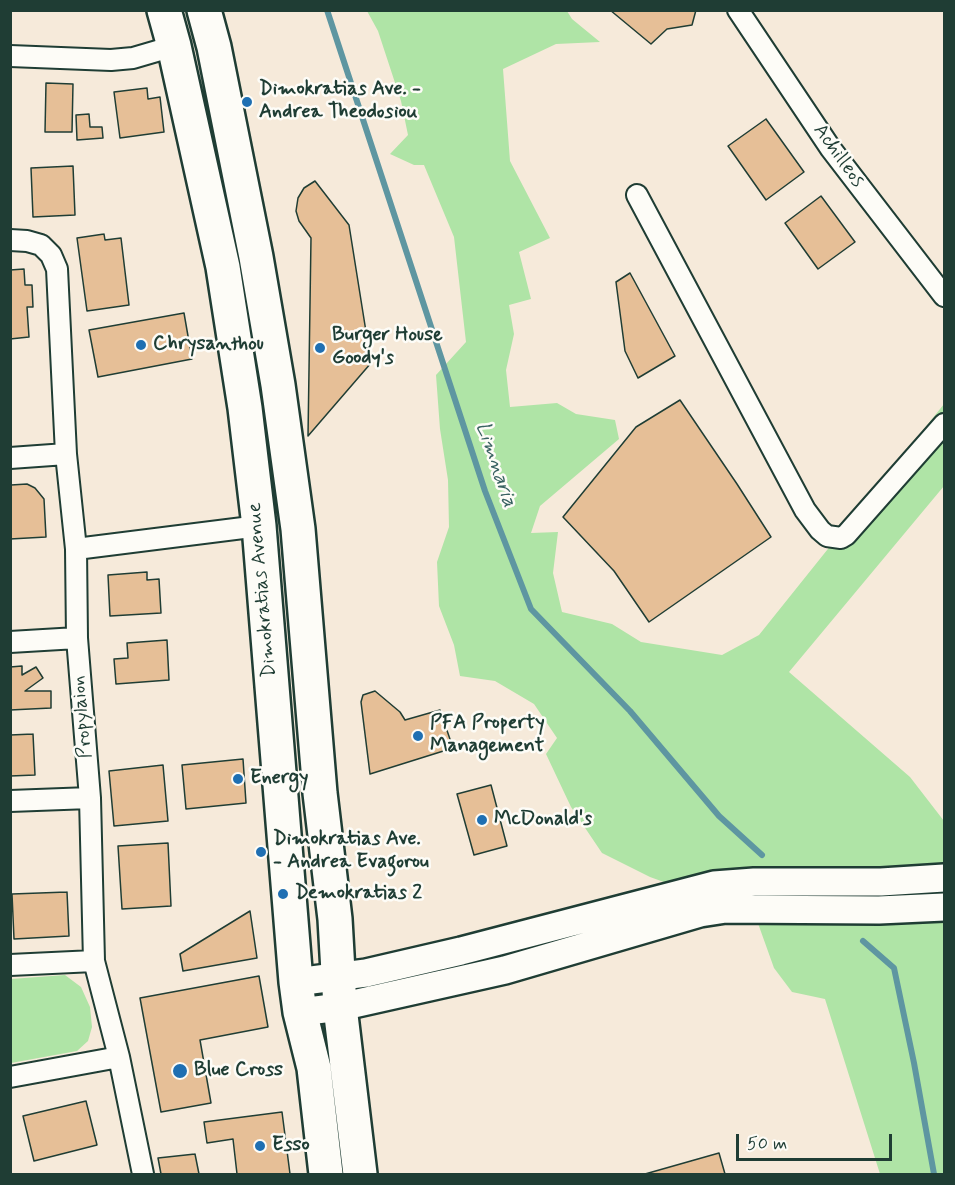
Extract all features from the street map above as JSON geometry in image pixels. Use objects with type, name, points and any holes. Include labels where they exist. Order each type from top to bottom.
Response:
[{"type":"highway","name":"Dimokratias Avenue","points":[[164,10],[223,267],[245,408],[259,526],[298,997],[314,1068],[326,1174]]},
{"type":"highway","name":"Dimokratias Avenue","points":[[204,10],[214,47],[256,257],[278,385],[298,529],[320,793],[335,919],[338,992],[360,1174]]},
{"type":"street","name":"Achilleos","points":[[738,10],[831,149],[945,296]]},
{"type":"street","points":[[10,57],[111,60],[133,58],[174,46]]},
{"type":"street","points":[[638,195],[805,510],[827,536],[841,538],[846,535],[945,424]]},
{"type":"street","name":"Propylaion","points":[[10,240],[41,245],[51,255],[57,269],[66,454],[76,549],[77,638],[90,798],[94,961],[119,1057],[143,1174]]},
{"type":"street","points":[[10,458],[66,454]]},
{"type":"street","points":[[76,549],[259,526]]},
{"type":"street","points":[[10,642],[77,638]]},
{"type":"street","points":[[10,801],[90,798]]},
{"type":"street","points":[[338,992],[366,973],[462,951],[714,885],[754,882],[881,882],[945,878]]},
{"type":"street","points":[[298,997],[505,970],[700,913],[726,909],[879,910],[945,907]]},
{"type":"street","points":[[10,965],[94,961]]},
{"type":"street","points":[[10,1077],[119,1057]]},
{"type":"green space","points":[[367,11],[567,11],[572,19],[600,42],[556,44],[503,69],[510,161],[550,238],[519,252],[531,299],[509,305],[514,334],[506,370],[510,407],[557,403],[576,414],[615,420],[619,439],[540,506],[531,533],[558,532],[553,573],[562,612],[612,624],[641,642],[722,655],[759,635],[944,404],[944,486],[789,672],[910,777],[944,821],[944,1174],[880,1174],[825,999],[792,992],[774,968],[755,915],[650,877],[602,853],[571,807],[546,754],[557,738],[534,704],[495,681],[460,676],[454,645],[439,606],[437,562],[449,527],[448,480],[440,429],[436,375],[466,342],[454,237],[424,165],[414,165],[390,154],[408,135],[401,101],[378,31]]},
{"type":"green space","points":[[65,975],[81,987],[90,1007],[92,1027],[88,1041],[77,1051],[11,1063],[11,979]]},
{"type":"building","points":[[610,10],[696,10],[692,25],[667,29],[651,44]]},
{"type":"building","points":[[46,83],[73,84],[72,132],[45,132]]},
{"type":"building","points":[[147,88],[148,99],[160,97],[164,132],[120,138],[114,92]]},
{"type":"building","points":[[89,114],[90,127],[102,127],[103,138],[77,140],[76,115]]},
{"type":"building","points":[[766,119],[804,172],[766,200],[728,146]]},
{"type":"building","points":[[73,166],[75,215],[33,217],[31,168]]},
{"type":"building","points":[[315,181],[349,225],[371,363],[308,436],[311,238],[299,221],[296,211],[298,198],[304,188]]},
{"type":"building","points":[[821,196],[855,242],[818,269],[785,223]]},
{"type":"building","points":[[104,234],[105,240],[121,238],[129,305],[87,311],[77,238]]},
{"type":"building","points":[[24,269],[25,285],[32,285],[33,307],[27,307],[29,337],[10,339],[10,270]]},
{"type":"building","points":[[630,273],[675,356],[638,378],[625,351],[616,282]]},
{"type":"building","name":"Chrysanthou","points":[[184,313],[192,359],[98,377],[89,330]]},
{"type":"building","points":[[680,400],[771,537],[649,622],[614,571],[563,517],[636,427]]},
{"type":"building","points":[[10,477],[11,485],[27,484],[35,488],[44,499],[46,537],[10,539]]},
{"type":"building","points":[[147,572],[147,580],[159,579],[161,613],[110,616],[108,575]]},
{"type":"building","points":[[167,640],[169,680],[116,684],[114,659],[128,658],[127,643]]},
{"type":"building","points":[[22,666],[22,675],[36,667],[43,678],[25,691],[51,691],[51,708],[10,710],[10,667]]},
{"type":"building","points":[[375,691],[400,712],[405,720],[440,710],[453,748],[370,774],[361,702],[363,695]]},
{"type":"building","points":[[33,734],[35,775],[10,776],[10,735]]},
{"type":"building","points":[[243,759],[246,803],[186,809],[182,765]]},
{"type":"building","points":[[163,765],[168,821],[114,826],[109,771]]},
{"type":"building","name":"McDonald's","points":[[491,785],[507,846],[474,855],[457,794]]},
{"type":"building","points":[[168,843],[171,906],[122,909],[118,846]]},
{"type":"building","points":[[67,892],[69,936],[14,939],[12,894]]},
{"type":"building","points":[[250,911],[257,958],[183,971],[180,954]]},
{"type":"building","name":"Blue Cross","points":[[259,976],[268,1027],[200,1040],[211,1103],[161,1112],[140,998]]},
{"type":"building","points":[[86,1101],[97,1145],[34,1161],[23,1116]]},
{"type":"building","name":"Esso","points":[[282,1112],[290,1174],[237,1174],[233,1139],[207,1143],[204,1122]]},
{"type":"building","points":[[719,1153],[725,1174],[645,1174]]},
{"type":"building","points":[[195,1154],[199,1174],[161,1174],[158,1158]]},
{"type":"waterway","name":"Limnaria","points":[[327,10],[485,491],[531,609],[630,711],[719,816],[762,855]]},
{"type":"waterway","name":"Limnaria","points":[[863,941],[894,968],[934,1174]]},
{"type":"place","name":"Dimokratias Ave. - Andrea Theodosiou","points":[[247,102]]},
{"type":"place","name":"Chrysanthou","points":[[141,345]]},
{"type":"place","name":"Burger House Goody's","points":[[320,348]]},
{"type":"place","name":"PFA Property Management","points":[[418,736]]},
{"type":"place","name":"Energy","points":[[238,779]]},
{"type":"place","name":"McDonald's","points":[[482,820]]},
{"type":"place","name":"Dimokratias Ave. - Andrea Evagorou","points":[[261,852]]},
{"type":"place","name":"Demokratias 2","points":[[283,894]]},
{"type":"place","name":"Blue Cross","points":[[180,1071]]},
{"type":"place","name":"Esso","points":[[260,1146]]}]
